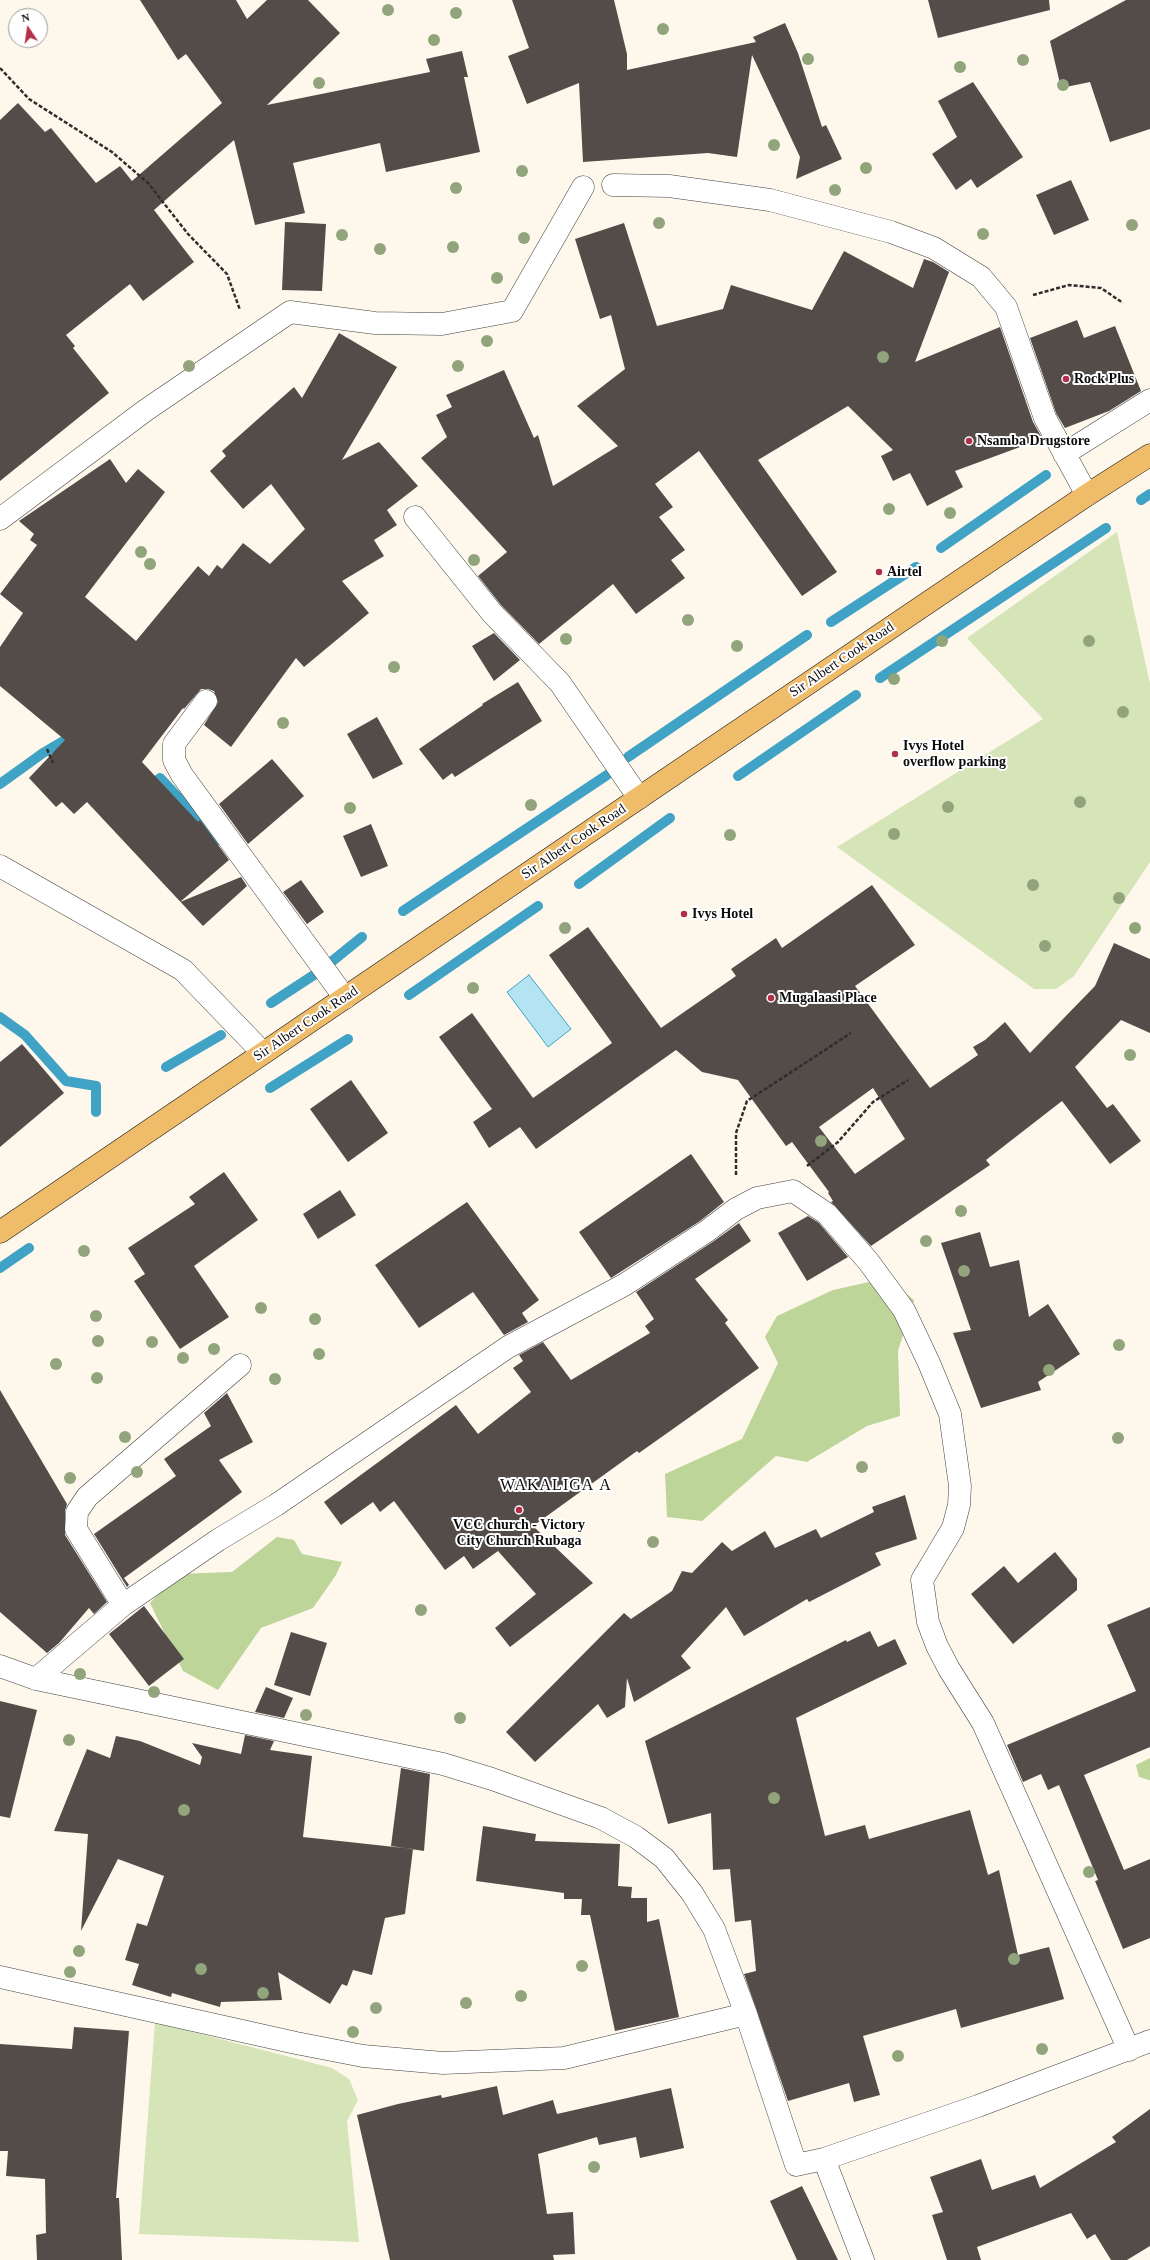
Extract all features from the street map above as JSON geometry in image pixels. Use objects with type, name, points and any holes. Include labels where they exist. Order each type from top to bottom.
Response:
[{"type":"main road","name":"Sir Albert Cook Road","points":[[0,1232],[638,798],[1087,495],[1150,455]]},
{"type":"street","points":[[613,186],[669,186],[770,200],[891,232],[934,248],[981,277],[1006,307],[1045,418],[1087,495]]},
{"type":"street","points":[[0,518],[121,429],[290,312],[375,323],[442,324],[512,311],[583,187]]},
{"type":"street","points":[[1064,454],[1150,400]]},
{"type":"street","points":[[415,517],[492,613],[560,683],[638,798]]},
{"type":"street","points":[[206,701],[174,744],[174,760],[187,781],[345,998]]},
{"type":"street","points":[[0,866],[183,970],[263,1054]]},
{"type":"street","points":[[36,1679],[123,1605],[218,1540],[276,1504],[508,1347],[624,1285],[707,1231],[736,1209],[757,1198],[793,1191],[827,1214],[868,1261],[904,1310],[930,1363],[950,1414],[960,1480],[959,1504],[953,1528],[922,1580],[928,1622],[937,1646],[949,1669],[983,1723],[1129,2050]]},
{"type":"street","points":[[123,1605],[76,1529],[77,1512],[88,1497],[240,1365]]},
{"type":"street","points":[[0,1666],[36,1679],[443,1764],[492,1779],[601,1818],[636,1837],[664,1858],[692,1893],[714,1929],[746,2014],[796,2165],[824,2159],[978,2106],[1150,2041]]},
{"type":"street","points":[[0,1977],[296,2043],[363,2056],[443,2064],[564,2058],[746,2014]]},
{"type":"street","points":[[824,2159],[863,2260]]},
{"type":"path","points":[[0,68],[30,99],[112,152],[148,183],[188,234],[227,274],[250,339]]},
{"type":"path","points":[[1006,307],[1035,294],[1069,285],[1101,288],[1123,303]]},
{"type":"path","points":[[47,749],[53,763]]},
{"type":"path","points":[[736,1209],[736,1133],[747,1101],[851,1033]]},
{"type":"path","points":[[793,1191],[803,1169],[838,1142],[873,1102],[908,1080]]},
{"type":"green space","points":[[1117,532],[1150,684],[1150,862],[1074,976],[1056,989],[1034,989],[837,847],[1043,719],[967,638]]},
{"type":"green space","points":[[887,1278],[914,1300],[898,1351],[900,1416],[867,1426],[807,1462],[776,1456],[702,1521],[667,1517],[665,1474],[742,1439],[778,1363],[765,1337],[777,1316],[833,1290]]},
{"type":"green space","points":[[277,1537],[294,1540],[302,1554],[342,1562],[336,1575],[313,1608],[261,1628],[218,1690],[183,1671],[150,1603],[178,1574],[232,1572]]},
{"type":"green space","points":[[1150,1758],[1149,1780],[1139,1777],[1136,1765]]},
{"type":"green space","points":[[155,2022],[332,2068],[349,2079],[358,2100],[347,2121],[359,2242],[139,2234]]},
{"type":"water","points":[[529,975],[571,1029],[548,1047],[507,992]]},
{"type":"building","points":[[140,0],[236,0],[247,19],[267,0],[308,0],[340,33],[267,105],[430,72],[426,59],[462,51],[468,77],[464,77],[480,152],[386,172],[380,143],[293,163],[305,213],[255,225],[234,140],[154,210],[194,262],[143,301],[130,284],[66,335],[75,346],[73,348],[109,393],[0,481],[0,120],[18,103],[45,132],[51,128],[96,183],[120,166],[132,181],[222,103],[186,54],[178,60]]},
{"type":"building","points":[[512,0],[614,0],[627,54],[627,70],[756,42],[753,37],[785,23],[798,53],[822,127],[826,125],[842,159],[796,179],[800,157],[752,55],[737,157],[708,153],[583,162],[579,83],[527,104],[508,56],[529,48]]},
{"type":"building","points":[[928,0],[1049,0],[1050,10],[938,38]]},
{"type":"building","points":[[1126,0],[1150,0],[1150,129],[1110,142],[1090,82],[1061,88],[1050,41]]},
{"type":"building","points":[[973,82],[1023,157],[977,188],[971,179],[956,190],[932,154],[957,137],[938,101]]},
{"type":"building","points":[[1071,180],[1089,220],[1054,235],[1036,195]]},
{"type":"building","points":[[285,222],[326,224],[322,291],[282,290]]},
{"type":"building","points":[[624,223],[657,326],[723,309],[731,285],[812,310],[844,251],[913,288],[924,259],[933,262],[949,272],[915,362],[1000,327],[1033,422],[1042,438],[955,471],[963,487],[927,506],[910,473],[893,481],[881,456],[893,450],[848,406],[758,460],[837,572],[802,596],[699,451],[655,484],[673,507],[659,517],[685,550],[671,560],[685,578],[636,614],[613,584],[539,644],[501,605],[478,576],[507,552],[421,458],[447,437],[436,415],[452,407],[446,395],[504,370],[534,438],[538,435],[553,486],[618,446],[577,406],[625,369],[611,315],[600,319],[575,239]]},
{"type":"building","points":[[1077,320],[1084,338],[1115,326],[1141,391],[1109,411],[1065,428],[1056,413],[1030,338]]},
{"type":"building","points":[[339,333],[397,367],[342,460],[379,442],[418,486],[387,510],[397,525],[374,540],[384,556],[342,581],[369,613],[304,667],[296,658],[231,747],[204,725],[218,702],[214,691],[201,689],[184,709],[183,708],[142,762],[198,822],[200,820],[229,860],[180,902],[87,802],[74,814],[62,802],[56,807],[29,778],[65,740],[0,686],[0,647],[23,613],[0,594],[37,545],[30,540],[34,534],[19,521],[110,459],[126,483],[138,469],[165,492],[85,597],[136,641],[198,566],[209,576],[217,565],[222,569],[243,543],[270,564],[305,529],[271,484],[243,509],[210,471],[226,456],[222,451],[294,387],[302,398]]},
{"type":"building","points":[[494,633],[520,660],[494,681],[472,646]]},
{"type":"building","points":[[518,682],[542,721],[455,777],[452,773],[443,780],[419,749],[483,705],[482,704]]},
{"type":"building","points":[[377,717],[403,764],[373,779],[347,734]]},
{"type":"building","points":[[272,759],[304,796],[248,844],[219,804]]},
{"type":"building","points":[[371,824],[388,866],[361,877],[343,836]]},
{"type":"building","points":[[241,877],[247,886],[203,926],[180,902]]},
{"type":"building","points":[[301,880],[324,912],[307,924],[283,892]]},
{"type":"building","points":[[872,885],[915,945],[855,986],[930,1088],[978,1055],[973,1047],[985,1040],[1005,1022],[1030,1053],[1095,986],[1114,943],[1150,959],[1150,1033],[1121,1020],[1075,1067],[1107,1108],[1113,1104],[1141,1141],[1110,1164],[1062,1101],[986,1160],[990,1165],[871,1246],[831,1202],[833,1201],[828,1193],[829,1192],[792,1142],[786,1146],[738,1080],[702,1072],[676,1050],[536,1149],[520,1127],[489,1148],[473,1122],[492,1109],[439,1037],[472,1013],[533,1098],[612,1043],[549,955],[588,927],[661,1028],[736,976],[731,969],[776,938],[782,948]],"holes":[[[873,1088],[905,1139],[855,1174],[819,1127]]]},
{"type":"building","points":[[22,1044],[64,1093],[0,1147],[0,1062]]},
{"type":"building","points":[[351,1080],[388,1133],[348,1162],[310,1109]]},
{"type":"building","points":[[691,1154],[724,1202],[700,1221],[611,1278],[579,1232]]},
{"type":"building","points":[[224,1172],[258,1220],[194,1266],[229,1317],[180,1349],[134,1281],[145,1274],[128,1248],[195,1204],[189,1197]]},
{"type":"building","points":[[340,1190],[356,1215],[318,1239],[303,1214]]},
{"type":"building","points":[[467,1202],[539,1300],[522,1313],[528,1322],[504,1335],[473,1292],[419,1328],[375,1265]]},
{"type":"building","points":[[808,1216],[819,1223],[848,1257],[807,1281],[778,1233]]},
{"type":"building","points":[[739,1223],[751,1241],[695,1279],[728,1320],[725,1323],[759,1368],[639,1453],[637,1451],[533,1526],[593,1583],[510,1647],[495,1628],[536,1594],[498,1551],[473,1569],[464,1556],[445,1570],[394,1501],[380,1512],[373,1502],[341,1525],[324,1502],[456,1405],[478,1434],[531,1392],[513,1368],[523,1361],[519,1355],[543,1342],[571,1380],[650,1333],[645,1326],[654,1319],[636,1292]]},
{"type":"building","points":[[980,1232],[990,1267],[1019,1260],[1029,1317],[1048,1304],[1080,1354],[1038,1382],[1041,1390],[981,1408],[953,1333],[971,1330],[941,1243]]},
{"type":"building","points":[[0,1390],[67,1504],[65,1511],[65,1535],[107,1602],[94,1614],[89,1608],[59,1643],[47,1653],[0,1612]]},
{"type":"building","points":[[227,1393],[253,1442],[219,1460],[242,1492],[124,1578],[129,1585],[127,1587],[94,1534],[176,1476],[164,1459],[211,1426],[204,1413]]},
{"type":"building","points":[[905,1495],[917,1539],[875,1553],[881,1565],[809,1602],[807,1599],[744,1636],[726,1607],[681,1656],[691,1668],[634,1702],[627,1678],[625,1707],[607,1718],[598,1704],[535,1762],[506,1732],[624,1613],[631,1619],[672,1591],[682,1571],[692,1573],[722,1542],[732,1551],[765,1531],[775,1548],[816,1529],[821,1538],[874,1512],[872,1507]]},
{"type":"building","points":[[1055,1552],[1077,1579],[1077,1590],[1013,1644],[971,1594],[1004,1566],[1018,1583]]},
{"type":"building","points":[[144,1606],[184,1659],[149,1686],[109,1634]]},
{"type":"building","points":[[1150,1607],[1150,1747],[1084,1775],[1124,1870],[1150,1859],[1150,1938],[1123,1949],[1095,1881],[1098,1880],[1059,1785],[1048,1790],[1041,1774],[1023,1782],[1007,1745],[1136,1691],[1107,1625]]},
{"type":"building","points":[[870,1631],[878,1647],[895,1639],[907,1664],[796,1718],[825,1836],[865,1825],[869,1839],[970,1810],[988,1875],[999,1870],[1018,1955],[1049,1947],[1064,1999],[961,2028],[956,2009],[863,2036],[880,2095],[854,2102],[849,2083],[788,2101],[744,1974],[756,1971],[751,1920],[735,1922],[730,1869],[713,1870],[711,1813],[668,1824],[645,1741],[846,1640],[847,1642]]},
{"type":"building","points":[[291,1632],[327,1643],[310,1696],[274,1685]]},
{"type":"building","points":[[266,1687],[293,1698],[284,1718],[255,1712]]},
{"type":"building","points":[[0,1701],[37,1710],[10,1818],[0,1816]]},
{"type":"building","points":[[245,1735],[274,1741],[270,1750],[312,1756],[303,1837],[413,1849],[405,1914],[385,1918],[372,1975],[353,1970],[347,1986],[342,1984],[330,2004],[278,1972],[282,2000],[221,2002],[220,2007],[172,1993],[171,1997],[132,1985],[139,1964],[125,1960],[137,1923],[147,1926],[164,1876],[118,1859],[81,1931],[88,1834],[54,1831],[87,1749],[110,1758],[116,1736],[140,1741],[200,1765],[202,1757],[192,1743],[241,1754]]},
{"type":"building","points":[[401,1768],[430,1774],[424,1851],[391,1846]]},
{"type":"building","points":[[483,1826],[536,1834],[535,1841],[620,1844],[618,1886],[632,1887],[631,1898],[647,1898],[647,1922],[659,1919],[679,2017],[615,2031],[590,1915],[581,1915],[582,1899],[564,1899],[564,1893],[476,1881]]},
{"type":"building","points":[[74,2027],[129,2031],[116,2198],[119,2198],[122,2260],[37,2260],[36,2235],[46,2233],[45,2179],[6,2176],[8,2151],[0,2151],[0,2044],[72,2049]]},
{"type":"building","points":[[497,2086],[503,2115],[553,2100],[557,2114],[671,2088],[684,2148],[640,2158],[636,2137],[599,2145],[597,2137],[538,2154],[547,2214],[573,2212],[575,2254],[553,2255],[554,2260],[390,2260],[357,2115],[398,2104],[441,2095],[442,2098]]},
{"type":"building","points":[[1150,2109],[1150,2246],[1127,2260],[1111,2260],[1095,2234],[1087,2239],[1071,2213],[977,2247],[981,2260],[947,2260],[932,2215],[943,2212],[930,2177],[981,2159],[992,2190],[1035,2175],[1040,2188],[1116,2142],[1112,2137]]},
{"type":"building","points":[[802,2186],[838,2260],[797,2260],[770,2201]]},
{"type":"waterway","points":[[941,548],[1046,475]]},
{"type":"waterway","points":[[1141,500],[1150,494]]},
{"type":"waterway","points":[[880,678],[1106,528]]},
{"type":"waterway","points":[[831,622],[916,567]]},
{"type":"waterway","points":[[628,757],[807,635]]},
{"type":"waterway","points":[[738,776],[856,695]]},
{"type":"waterway","points":[[0,784],[43,753],[65,740],[73,732]]},
{"type":"waterway","points":[[403,911],[607,775]]},
{"type":"waterway","points":[[148,788],[160,778],[218,840]]},
{"type":"waterway","points":[[579,884],[670,818]]},
{"type":"waterway","points":[[409,995],[538,906]]},
{"type":"waterway","points":[[271,1003],[320,971],[362,937]]},
{"type":"waterway","points":[[0,1017],[25,1035],[66,1081],[96,1086],[96,1112]]},
{"type":"waterway","points":[[166,1067],[221,1035]]},
{"type":"waterway","points":[[270,1088],[348,1039]]},
{"type":"waterway","points":[[0,1268],[29,1248]]},
{"type":"place","name":"Rock Plus","points":[[1066,379]]},
{"type":"place","name":"Nsamba Drugstore","points":[[969,441]]},
{"type":"place","name":"Airtel","points":[[879,572]]},
{"type":"place","name":"Ivys Hotel overflow parking","points":[[895,754]]},
{"type":"place","name":"Ivys Hotel","points":[[684,914]]},
{"type":"place","name":"Mugalaasi Place","points":[[771,998]]},
{"type":"place","name":"VCC church - Victory City Church Rubaga","points":[[519,1510]]},
{"type":"district","name":"WAKALIGA A","points":[[556,1486]]}]
